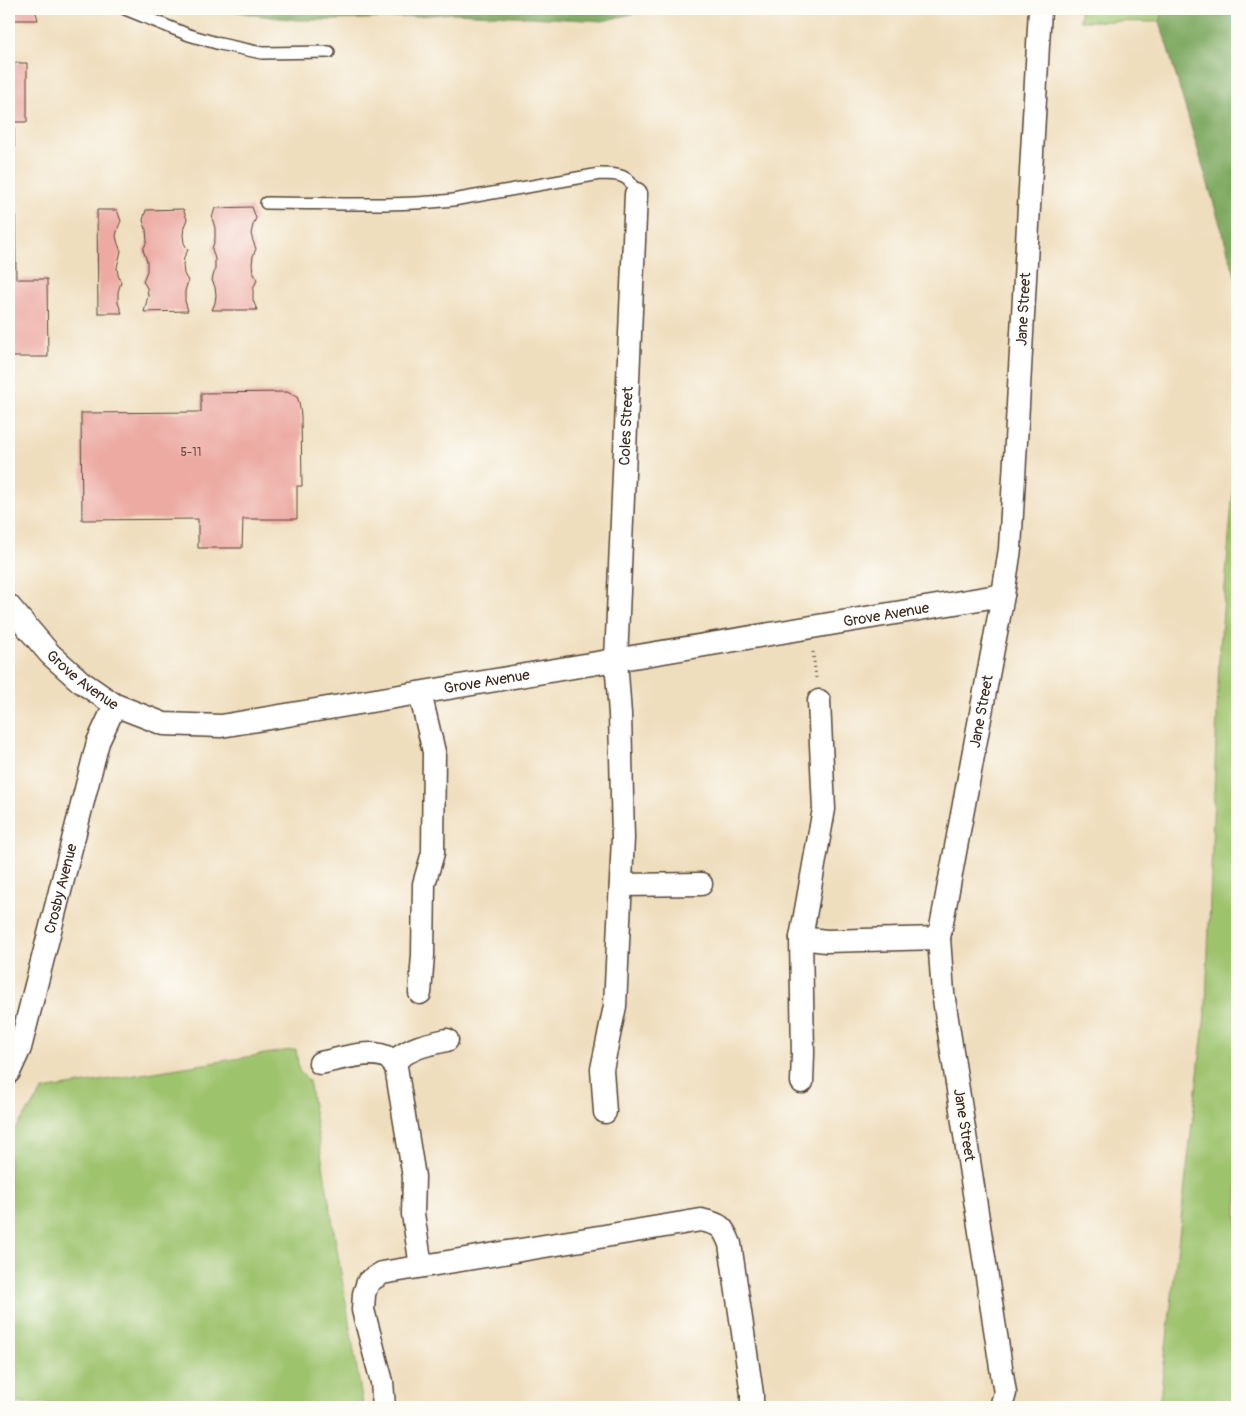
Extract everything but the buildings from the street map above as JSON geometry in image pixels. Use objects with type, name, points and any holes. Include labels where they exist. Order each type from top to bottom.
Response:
[{"type":"street","name":"Jane Street","points":[[1001,1407],[1006,1393],[943,993],[939,938],[1010,549],[1040,9]]},
{"type":"street","name":"Coles Street","points":[[605,1112],[602,1069],[616,1006],[623,838],[620,714],[616,660],[636,194]]},
{"type":"street","name":"Grove Avenue","points":[[9,606],[50,654],[80,680],[115,705],[164,724],[221,726],[1003,595]]},
{"type":"street","points":[[420,692],[434,752],[433,852],[424,884],[423,954],[420,993]]},
{"type":"street","points":[[802,1082],[801,938],[824,809],[819,701]]},
{"type":"street","name":"Crosby Avenue","points":[[9,1072],[20,1048],[98,742],[115,705]]},
{"type":"street","points":[[621,885],[701,884]]},
{"type":"street","points":[[801,938],[826,941],[939,938]]},
{"type":"street","points":[[392,1062],[422,1045],[447,1040]]},
{"type":"street","points":[[320,1063],[369,1054],[389,1058],[396,1067],[414,1177],[413,1214],[422,1266]]},
{"type":"street","points":[[384,1407],[382,1382],[363,1310],[364,1294],[368,1282],[382,1273],[701,1220],[715,1223],[725,1231],[730,1244],[752,1394],[752,1407]]},
{"type":"lane","points":[[125,9],[189,35],[262,53],[329,52]]},
{"type":"lane","points":[[266,203],[404,204],[435,202],[600,174],[626,177],[633,184],[636,194]]},
{"type":"path","points":[[811,628],[819,701]]},
{"type":"green space","points":[[224,9],[653,9],[603,21],[455,13],[391,18],[297,20]]},
{"type":"green space","points":[[1080,9],[1164,9],[1160,22],[1080,21]]},
{"type":"green space","points":[[1164,9],[1237,9],[1237,282],[1160,22]]},
{"type":"green space","points":[[1237,441],[1237,1407],[1159,1407],[1206,1005],[1219,660]]},
{"type":"green space","points":[[296,1049],[299,1071],[309,1081],[363,1405],[9,1403],[9,1134],[16,1128],[43,1090]]},
{"type":"waterway","points":[[1234,9],[1237,25]]}]
